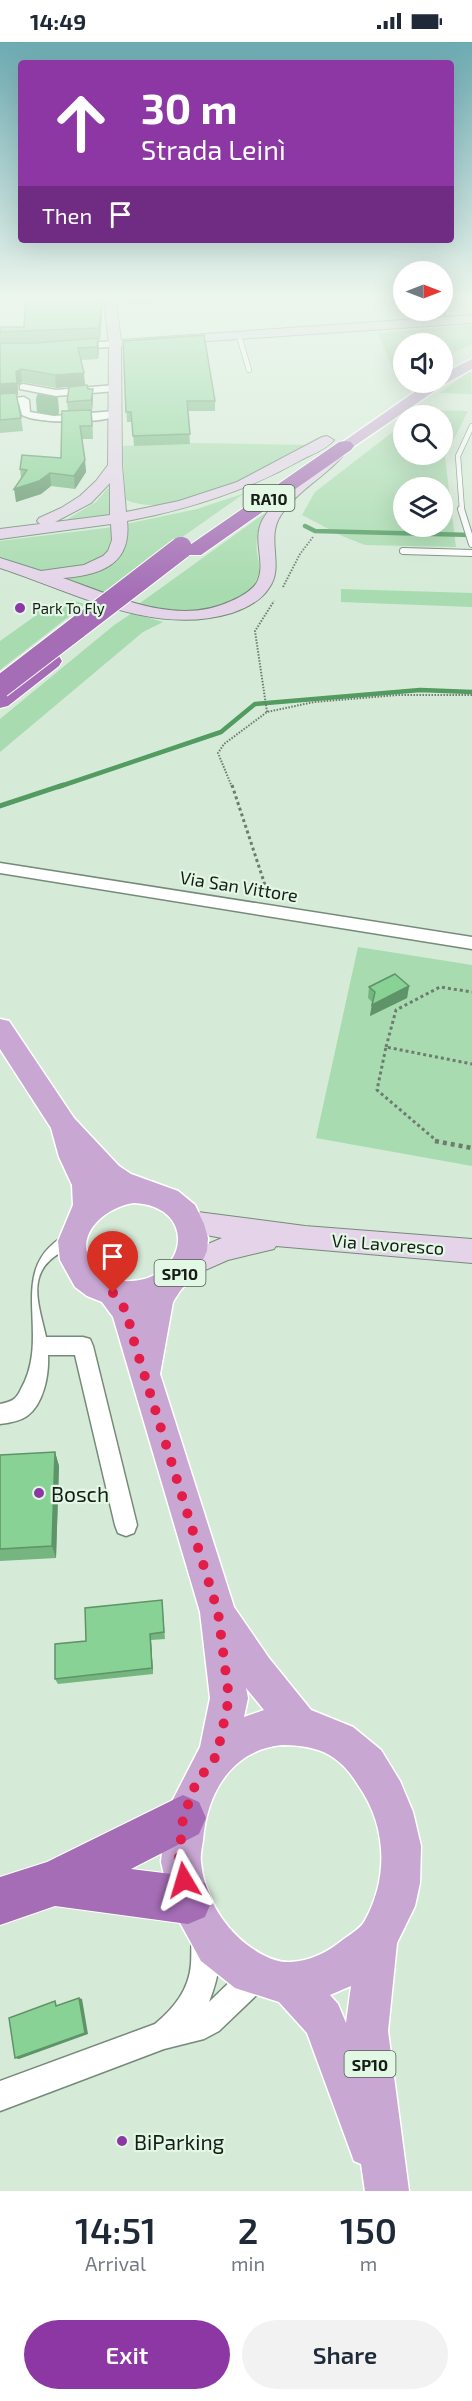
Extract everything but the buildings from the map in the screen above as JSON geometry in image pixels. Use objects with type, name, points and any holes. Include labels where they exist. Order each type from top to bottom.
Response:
[{"type":"highway","name":"RA10","points":[[0,687],[336,443]]},
{"type":"highway","name":"RA10","points":[[0,701],[188,549]]},
{"type":"highway","points":[[0,1901],[56,1883],[183,1818]]},
{"type":"highway","points":[[56,1883],[195,1915]]},
{"type":"main road","points":[[35,574],[79,572],[104,562],[117,550],[119,543],[118,479],[115,465],[115,396]]},
{"type":"main road","points":[[0,563],[135,609],[166,615],[212,613],[242,602],[258,591],[267,578],[264,534],[273,514],[289,496],[328,465],[336,443],[396,396]]},
{"type":"main road","points":[[2,534],[118,518],[158,510],[240,486],[336,443],[415,396]]},
{"type":"main road","points":[[2,534],[51,519],[75,508],[99,488],[115,465]]},
{"type":"main road","points":[[118,498],[128,505],[158,510]]},
{"type":"main road","points":[[0,1028],[64,1126],[109,1174],[122,1182],[173,1202],[190,1222],[304,1238]]},
{"type":"main road","points":[[64,1126],[73,1156],[85,1179],[88,1195],[85,1213]]},
{"type":"main road","points":[[73,1239],[77,1225],[85,1213],[98,1202],[113,1195],[147,1192]]},
{"type":"main road","name":"SP10","points":[[146,1374],[153,1326],[164,1290],[192,1252],[194,1237],[190,1222]]},
{"type":"main road","points":[[177,1275],[225,1248],[242,1243],[304,1238]]},
{"type":"main road","name":"Via Lavoresco","points":[[304,1238],[472,1251]]},
{"type":"main road","name":"SP10","points":[[73,1239],[74,1256],[81,1272],[95,1285],[113,1293],[142,1294],[177,1275]]},
{"type":"main road","name":"SP10","points":[[113,1293],[127,1312],[132,1335],[146,1374],[218,1612],[229,1698],[217,1755]]},
{"type":"main road","name":"SP10","points":[[218,1612],[256,1671],[300,1726]]},
{"type":"main road","name":"SP10","points":[[274,1980],[316,1981],[339,1972],[360,1958],[378,1938],[395,1902],[401,1872],[398,1822],[383,1785],[361,1756],[332,1735],[300,1726],[270,1726],[242,1736],[217,1755],[196,1783],[183,1818],[179,1859],[195,1915],[225,1958],[274,1980],[323,2019],[387,2190]]},
{"type":"main road","name":"SP10","points":[[378,1938],[367,2038],[387,2190]]},
{"type":"street","points":[[0,402],[24,400],[24,411],[28,416],[44,418],[115,414]]},
{"type":"street","points":[[0,413],[24,411]]},
{"type":"street","name":"Via San Vittore","points":[[0,868],[472,943]]},
{"type":"street","points":[[0,1414],[20,1409],[33,1392],[38,1372],[38,1346],[28,1294],[30,1272],[37,1259],[56,1244],[73,1239]]},
{"type":"street","points":[[38,1346],[83,1346],[126,1525]]},
{"type":"street","points":[[164,2035],[175,2027],[193,2005],[204,1978],[207,1958],[195,1915]]},
{"type":"street","points":[[0,2096],[164,2035],[194,2029],[274,1980]]},
{"type":"lane","points":[[470,542],[458,460],[463,443],[472,426]]},
{"type":"lane","points":[[403,551],[472,554]]},
{"type":"path","points":[[282,588],[293,572],[305,544],[313,537]]},
{"type":"path","points":[[267,712],[255,631],[277,596]]},
{"type":"path","points":[[264,910],[266,888],[231,783],[218,753],[224,744],[267,712],[314,702],[397,695],[472,695]]},
{"type":"path","points":[[472,992],[440,987],[396,1010],[377,1090],[436,1142],[472,1148]]},
{"type":"path","points":[[386,1047],[472,1064]]},
{"type":"green space","points":[[453,411],[468,411],[453,441]]},
{"type":"green space","points":[[393,432],[393,465],[446,465],[447,477],[393,477],[393,537],[453,537],[453,522],[456,547],[365,545],[302,515],[315,492]]},
{"type":"green space","points":[[192,443],[308,445],[244,479],[195,499],[171,504],[147,505],[126,500],[122,446]]},
{"type":"green space","points":[[112,483],[113,515],[68,520],[96,502]]},
{"type":"green space","points":[[245,493],[101,594],[57,578],[113,562],[125,546],[126,524],[197,509]]},
{"type":"green space","points":[[265,513],[257,537],[259,572],[252,588],[240,599],[225,606],[207,610],[151,609],[136,606]]},
{"type":"green space","points":[[113,527],[115,544],[96,564],[56,572],[38,571],[0,560],[0,541]]},
{"type":"green space","points":[[341,589],[472,593],[472,607],[341,602]]},
{"type":"green space","points":[[71,600],[85,604],[0,670],[0,641],[38,614],[34,612],[46,604],[61,607]]},
{"type":"green space","points":[[132,613],[163,622],[143,632],[0,752],[0,719]]},
{"type":"green space","points":[[358,947],[472,965],[472,1166],[316,1138]]},
{"type":"waterway","points":[[47,400],[48,411]]},
{"type":"waterway","points":[[305,526],[315,531],[472,535]]},
{"type":"waterway","points":[[58,787],[221,732],[255,704],[420,690],[472,692]]},
{"type":"waterway","points":[[0,806],[63,785]]},
{"type":"place","name":"Park To Fly","points":[[20,608]]},
{"type":"place","name":"Bosch","points":[[39,1493]]},
{"type":"place","name":"BiParking","points":[[122,2141]]},
{"type":"route","points":[[113,1293],[127,1312],[132,1335],[146,1374],[218,1612],[229,1698],[217,1755],[196,1783],[183,1818],[179,1859],[184,1880]]}]
